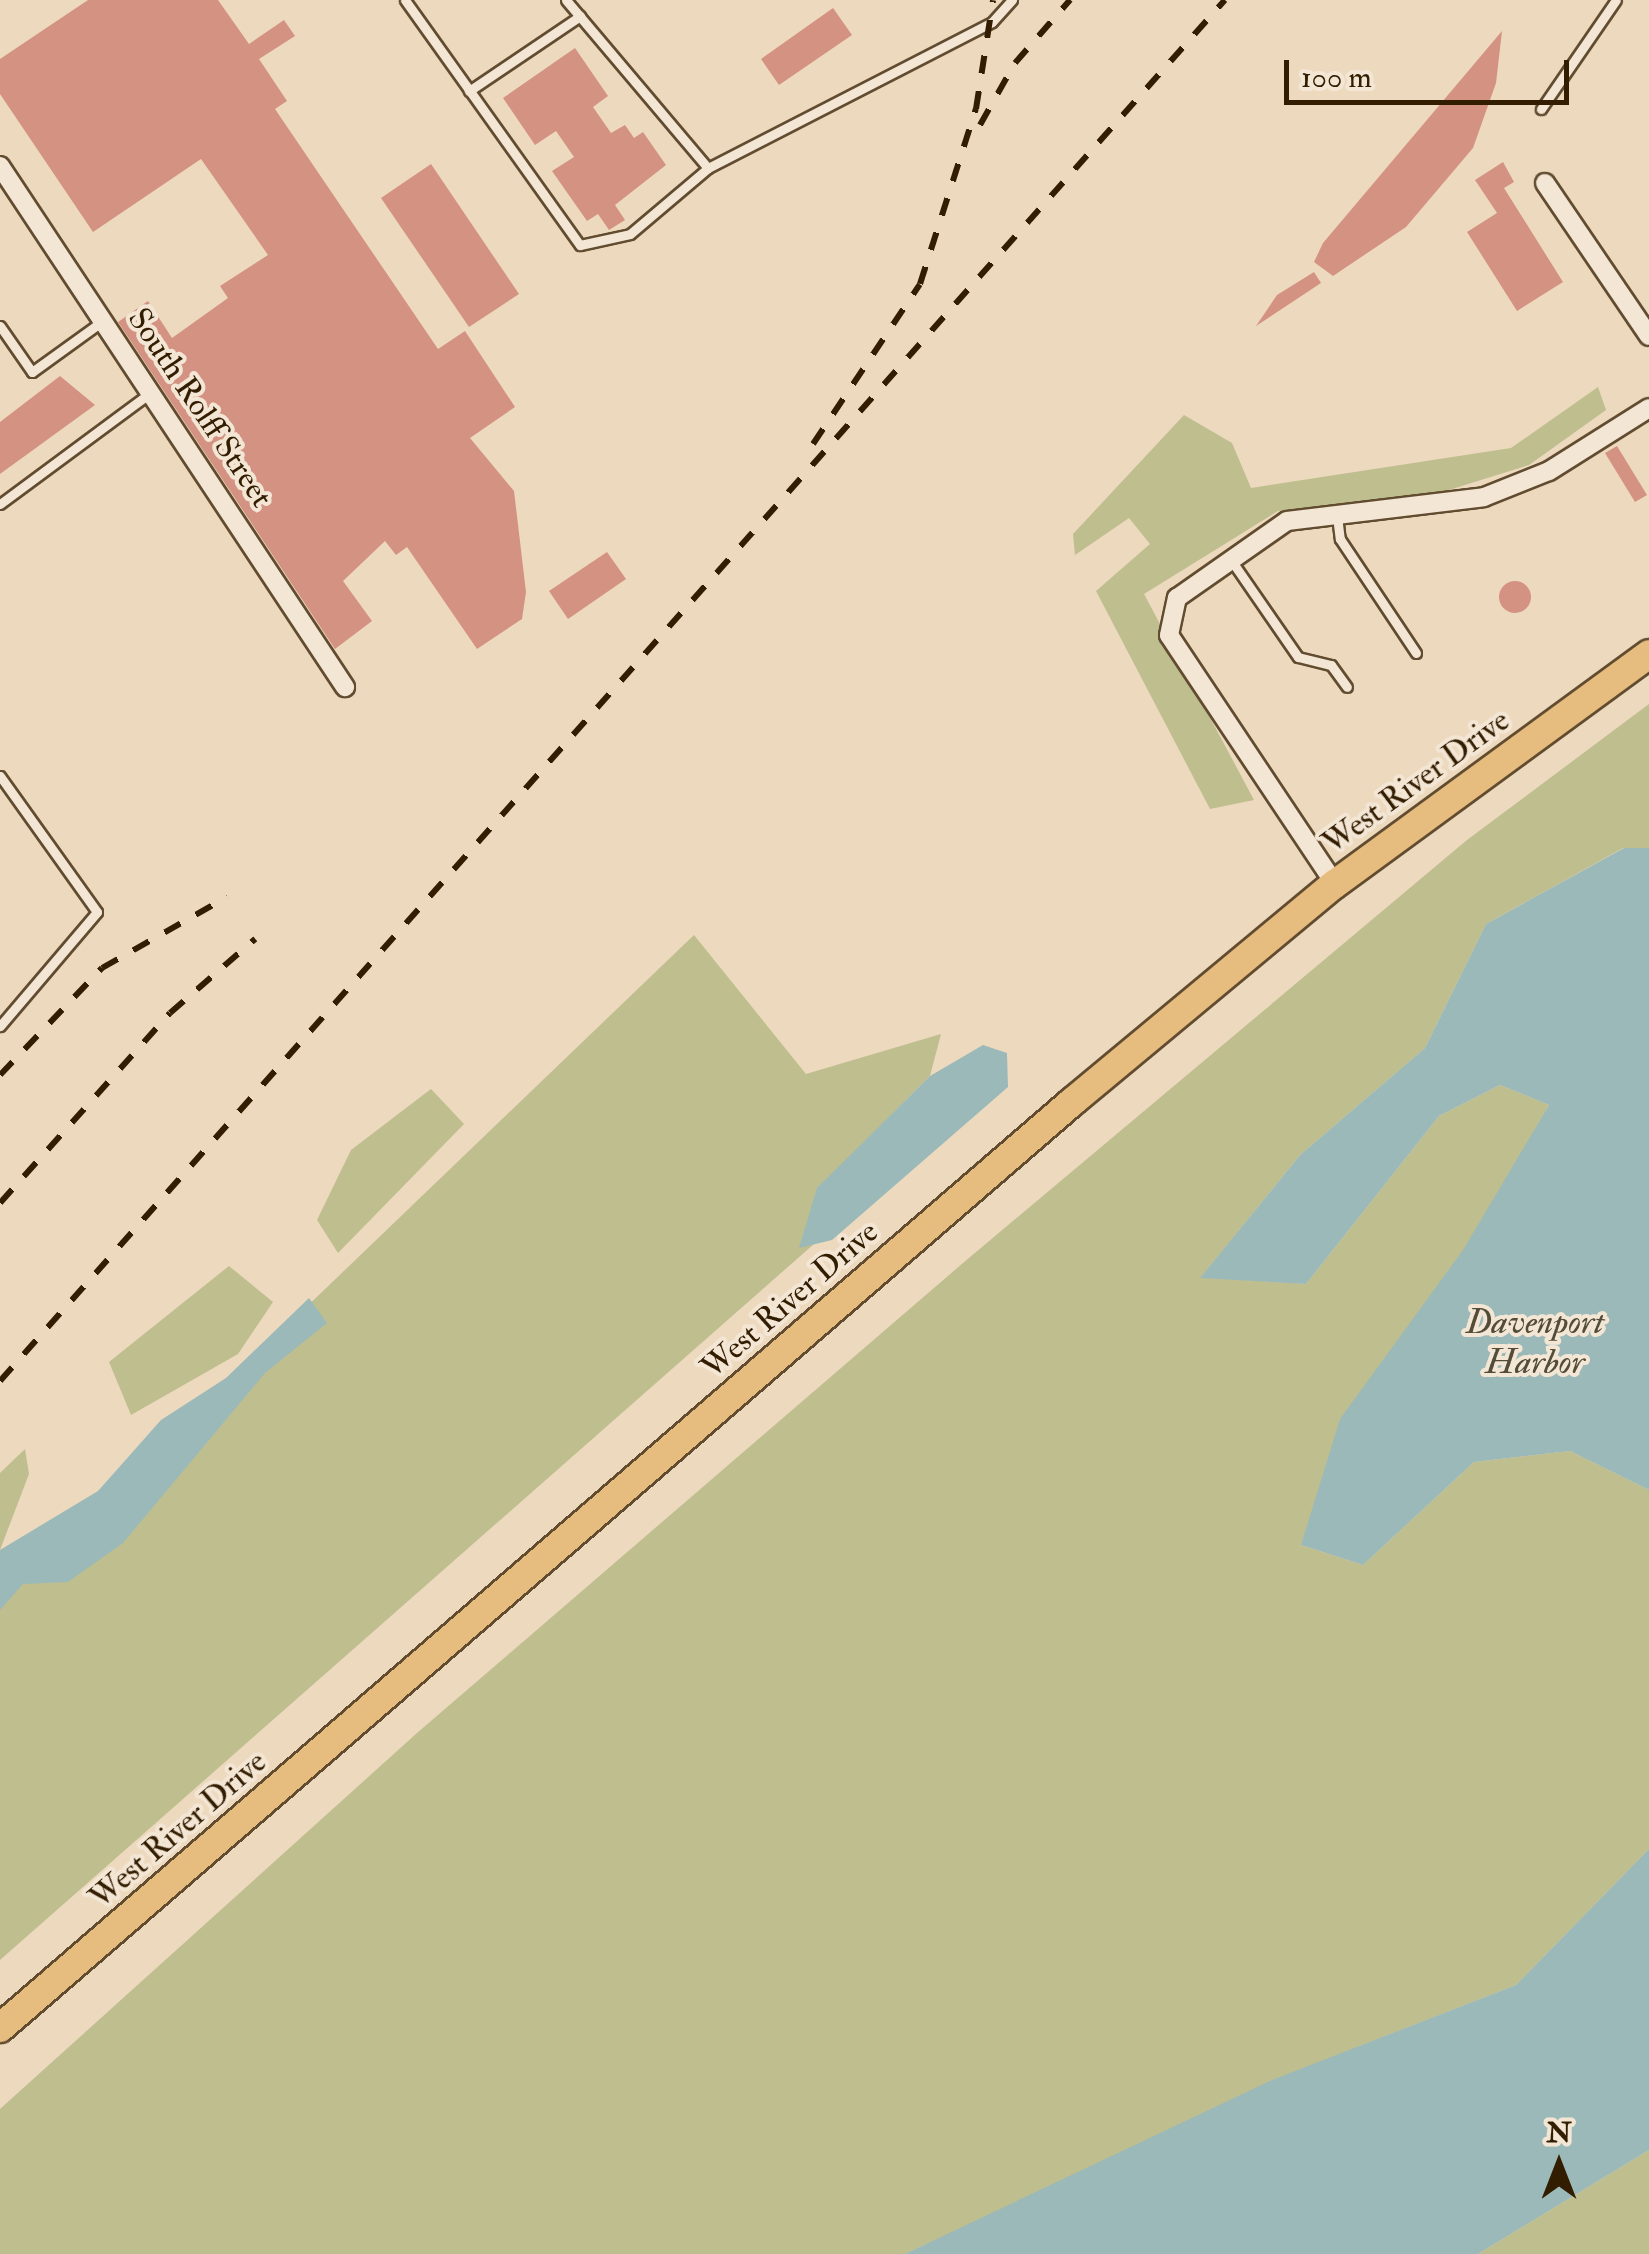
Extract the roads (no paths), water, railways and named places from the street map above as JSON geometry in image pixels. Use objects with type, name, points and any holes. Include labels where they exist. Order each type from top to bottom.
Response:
[{"type":"main road","name":"West River Drive","points":[[0,2028],[1335,884],[1649,654]]},
{"type":"street","name":"South Rolff Street","points":[[2,172],[152,391],[346,687]]},
{"type":"street","points":[[1545,184],[1649,336]]},
{"type":"street","points":[[1335,884],[1169,635],[1178,598],[1287,520],[1484,498],[1548,470],[1649,408]]},
{"type":"lane","points":[[405,0],[580,245],[630,234],[708,168],[992,22],[1012,0]]},
{"type":"lane","points":[[566,0],[708,168]]},
{"type":"lane","points":[[1541,109],[1616,0]]},
{"type":"lane","points":[[469,91],[580,16]]},
{"type":"lane","points":[[0,326],[32,372],[104,320]]},
{"type":"lane","points":[[0,504],[152,391]]},
{"type":"lane","points":[[1337,516],[1340,539],[1416,654]]},
{"type":"lane","points":[[1229,558],[1298,657],[1332,666],[1347,687]]},
{"type":"lane","points":[[0,776],[96,912],[0,1026]]},
{"type":"water","name":"Davenport Harbor","points":[[1624,848],[1649,848],[1649,1490],[1570,1451],[1474,1462],[1363,1565],[1301,1545],[1340,1419],[1463,1250],[1549,1105],[1500,1085],[1439,1116],[1306,1284],[1200,1278],[1300,1155],[1425,1048],[1486,924]]},
{"type":"water","points":[[983,1045],[1007,1053],[1008,1087],[832,1240],[799,1248],[817,1188],[930,1076]]},
{"type":"water","points":[[309,1298],[327,1323],[265,1373],[123,1543],[68,1582],[23,1584],[0,1610],[0,1550],[98,1491],[161,1420],[226,1378]]},
{"type":"water","points":[[1649,1849],[1649,2150],[1478,2254],[905,2254],[1272,2080],[1516,1985]]},
{"type":"railway","points":[[813,444],[920,284],[976,109],[993,0]]},
{"type":"railway","points":[[980,125],[1015,63],[1070,0]]},
{"type":"railway","points":[[0,1381],[1225,0]]},
{"type":"railway","points":[[0,1075],[102,968],[227,897]]},
{"type":"railway","points":[[0,1203],[170,1013],[255,939]]}]
